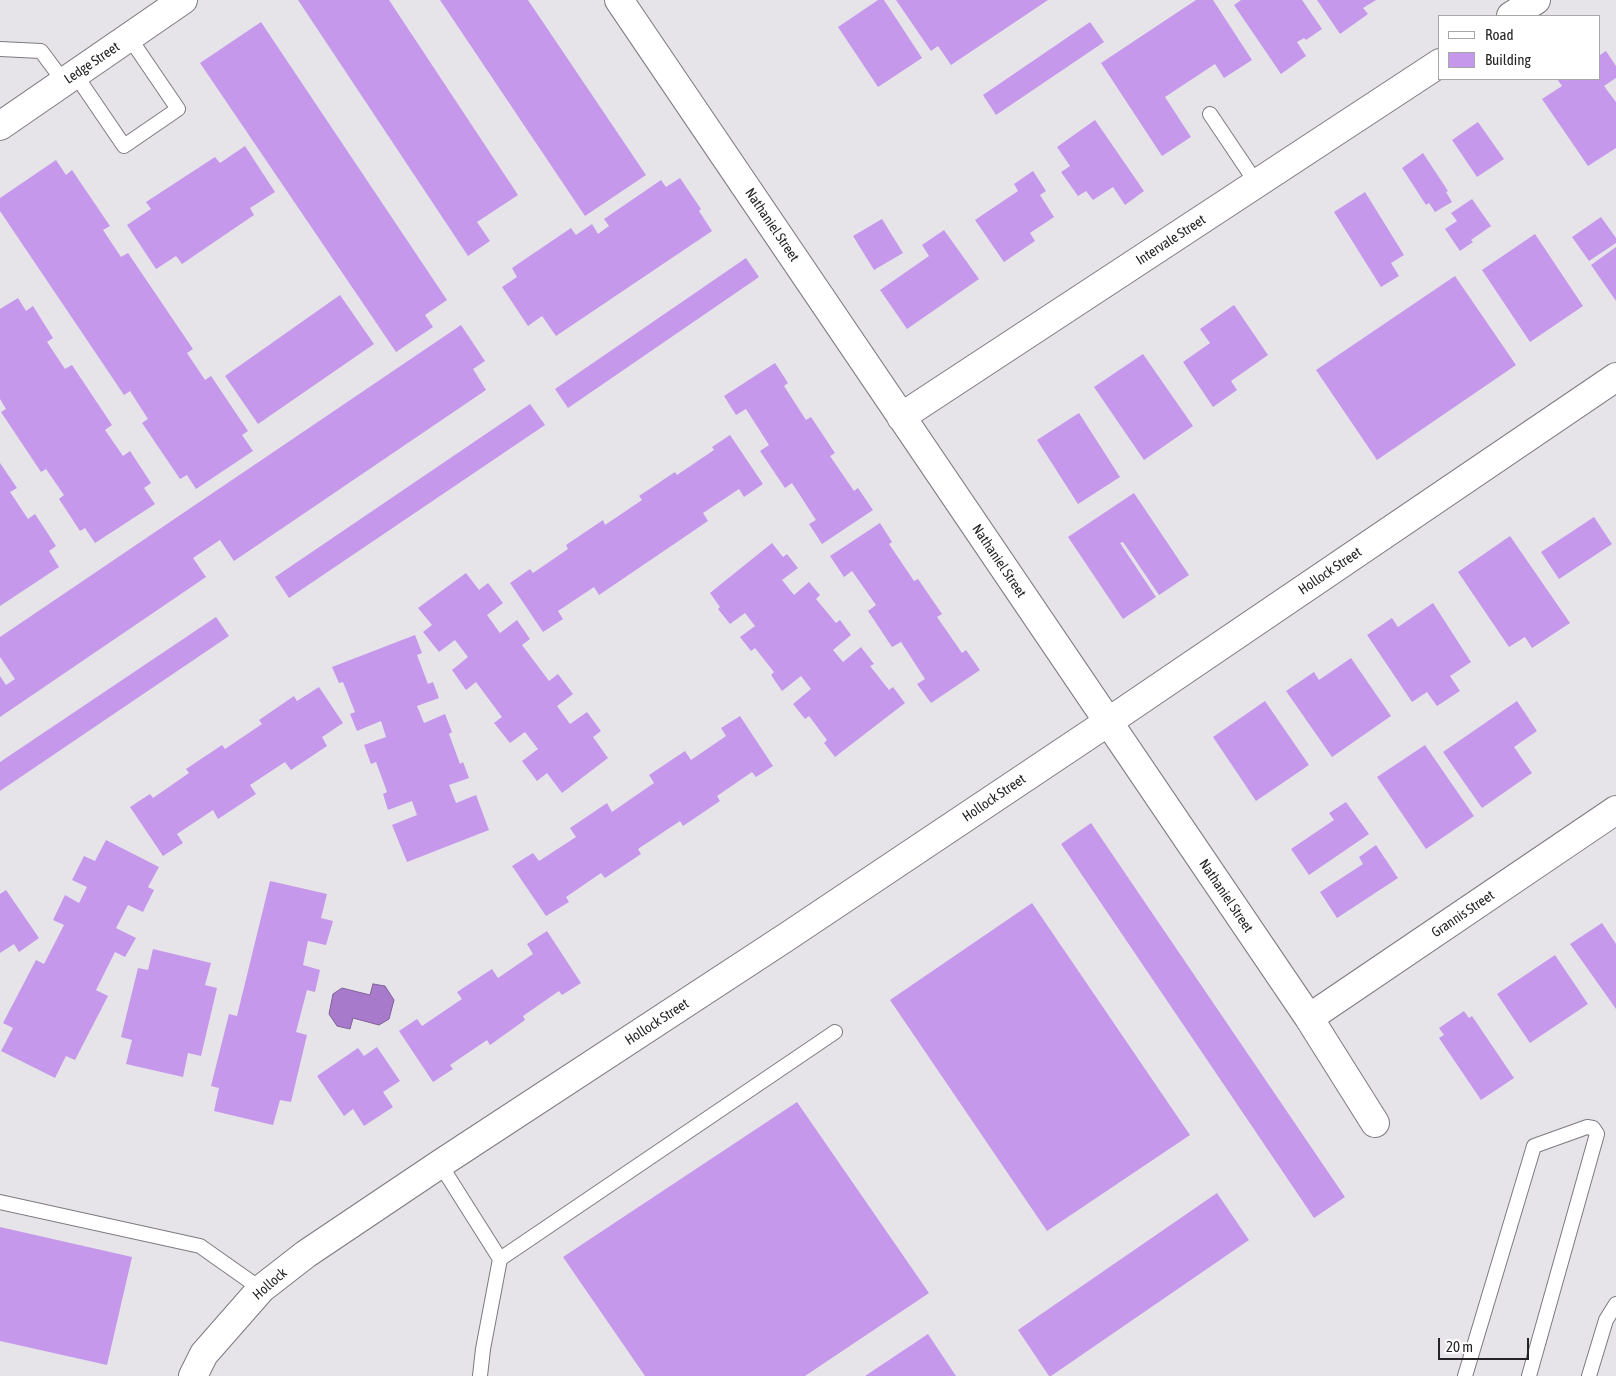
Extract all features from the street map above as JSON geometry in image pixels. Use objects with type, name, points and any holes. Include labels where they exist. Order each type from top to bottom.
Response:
[{"type":"street","name":"Ledge Street","points":[[0,126],[183,0]]},
{"type":"street","name":"Nathaniel Street","points":[[619,0],[1309,1018],[1375,1124]]},
{"type":"street","points":[[1513,15],[1536,0]]},
{"type":"street","name":"Intervale Street","points":[[902,417],[1438,64]]},
{"type":"street","name":"Hollock Street","points":[[368,1213],[1108,722],[1616,377]]},
{"type":"street","name":"Grannis Street","points":[[1309,1018],[1616,810]]},
{"type":"street","name":"Hollock","points":[[193,1376],[204,1354],[261,1289],[306,1254],[368,1213]]},
{"type":"lane","points":[[0,50],[41,51],[70,78],[124,146],[178,109],[129,37]]},
{"type":"lane","points":[[1210,114],[1257,184]]},
{"type":"lane","points":[[500,1259],[836,1032]]},
{"type":"lane","points":[[1465,1376],[1534,1146],[1587,1126],[1593,1128],[1596,1134],[1530,1376]]},
{"type":"lane","points":[[440,1164],[500,1259],[483,1349],[480,1376]]},
{"type":"lane","points":[[0,1202],[200,1246],[261,1289]]},
{"type":"lane","points":[[1589,1376],[1606,1320],[1616,1304]]},
{"type":"shaded area","points":[[373,984],[385,986],[394,1000],[389,1019],[379,1025],[353,1018],[350,1029],[337,1026],[329,1014],[333,994],[342,988],[370,995]]},
{"type":"building","points":[[298,0],[389,0],[518,195],[477,222],[490,241],[468,256]]},
{"type":"building","points":[[440,0],[528,0],[646,175],[585,216]]},
{"type":"building","points":[[878,0],[884,0],[922,58],[878,87],[838,27]]},
{"type":"building","points":[[896,0],[1048,0],[951,65],[938,46],[931,51]]},
{"type":"building","points":[[1196,0],[1213,0],[1252,60],[1224,78],[1215,64],[1165,97],[1191,137],[1162,156],[1101,63]]},
{"type":"building","points":[[1241,0],[1302,0],[1322,29],[1306,40],[1304,38],[1297,42],[1306,56],[1281,74],[1234,5]]},
{"type":"building","points":[[1317,0],[1376,0],[1363,8],[1368,14],[1340,34]]},
{"type":"building","points":[[261,22],[447,300],[425,315],[433,327],[396,352],[200,63]]},
{"type":"building","points":[[1090,22],[1104,42],[996,115],[983,95]]},
{"type":"building","points":[[1606,51],[1616,66],[1616,78],[1604,86],[1616,102],[1616,148],[1588,166],[1542,99],[1562,86],[1558,80],[1601,80],[1601,54]]},
{"type":"building","points":[[1095,120],[1144,191],[1125,205],[1113,187],[1093,200],[1086,191],[1078,196],[1061,172],[1070,166],[1057,147]]},
{"type":"building","points":[[1478,122],[1504,159],[1477,177],[1452,140]]},
{"type":"building","points":[[245,146],[275,192],[250,208],[254,215],[182,264],[176,256],[156,269],[127,225],[151,209],[146,202],[215,157],[220,163]]},
{"type":"building","points":[[1423,153],[1448,191],[1446,192],[1452,202],[1435,212],[1429,203],[1426,205],[1402,168]]},
{"type":"building","points":[[56,160],[66,175],[72,170],[110,226],[103,230],[121,257],[128,253],[193,349],[187,353],[205,380],[211,376],[248,431],[242,435],[253,451],[196,489],[187,475],[180,479],[142,423],[148,419],[130,391],[124,395],[0,211],[0,198]]},
{"type":"building","points":[[1033,171],[1046,191],[1040,195],[1054,217],[1030,233],[1035,241],[1004,262],[975,220],[1018,191],[1014,184]]},
{"type":"building","points":[[680,178],[701,209],[699,211],[712,231],[556,336],[542,316],[528,326],[502,287],[517,277],[512,268],[571,228],[576,235],[592,224],[598,234],[609,226],[604,219],[661,180],[666,187]]},
{"type":"building","points":[[1365,192],[1404,255],[1391,263],[1399,276],[1381,287],[1334,212]]},
{"type":"building","points":[[1472,199],[1491,226],[1471,240],[1473,242],[1460,251],[1445,229],[1457,221],[1451,213]]},
{"type":"building","points":[[1601,217],[1616,238],[1616,243],[1589,261],[1572,237]]},
{"type":"building","points":[[882,219],[903,253],[874,270],[853,236]]},
{"type":"building","points":[[944,230],[979,279],[907,329],[880,290],[929,256],[922,245]]},
{"type":"building","points":[[1535,234],[1583,306],[1530,342],[1482,270]]},
{"type":"building","points":[[1616,247],[1616,301],[1591,265]]},
{"type":"building","points":[[746,258],[759,277],[568,408],[555,389]]},
{"type":"building","points":[[1455,276],[1516,365],[1377,460],[1316,370]]},
{"type":"building","points":[[340,295],[374,344],[258,424],[225,376]]},
{"type":"building","points":[[18,298],[26,311],[33,306],[53,338],[47,342],[65,369],[72,365],[112,425],[105,430],[123,456],[130,451],[151,483],[144,488],[155,504],[95,543],[85,528],[80,531],[59,499],[64,495],[46,469],[41,472],[1,412],[6,409],[0,399],[0,309]]},
{"type":"building","points":[[1234,305],[1268,355],[1231,381],[1237,390],[1213,407],[1183,362],[1210,343],[1200,329]]},
{"type":"building","points":[[461,325],[485,361],[473,369],[486,390],[234,561],[220,540],[193,558],[206,577],[0,717],[0,676],[6,685],[15,679],[0,657],[0,637]]},
{"type":"building","points":[[1143,354],[1193,426],[1144,460],[1094,387]]},
{"type":"building","points":[[775,363],[788,383],[784,386],[806,420],[811,417],[835,453],[830,456],[854,491],[858,488],[873,510],[822,544],[809,524],[816,520],[792,483],[785,488],[760,451],[769,445],[746,409],[736,415],[724,396]]},
{"type":"building","points":[[530,404],[545,425],[289,598],[275,577]]},
{"type":"building","points":[[1079,413],[1120,477],[1078,504],[1037,440]]},
{"type":"building","points":[[730,435],[763,484],[744,497],[739,489],[703,513],[708,521],[599,595],[594,587],[558,611],[563,619],[543,632],[510,583],[530,569],[533,573],[568,549],[566,545],[603,520],[605,525],[642,500],[639,496],[675,472],[677,475],[714,450],[712,447]]},
{"type":"building","points":[[0,463],[17,488],[10,492],[28,519],[35,514],[56,546],[49,551],[59,567],[0,606]]},
{"type":"building","points":[[1134,493],[1189,575],[1159,595],[1123,542],[1120,543],[1156,597],[1123,619],[1068,537]]},
{"type":"building","points":[[1594,517],[1612,544],[1559,579],[1541,552]]},
{"type":"building","points":[[880,523],[892,542],[889,544],[914,581],[918,579],[942,614],[937,617],[962,653],[966,650],[980,670],[931,703],[917,684],[925,679],[901,642],[892,647],[868,611],[876,605],[852,571],[844,577],[830,556]]},
{"type":"building","points":[[1510,536],[1570,623],[1532,648],[1525,637],[1509,647],[1458,572]]},
{"type":"building","points":[[772,543],[783,557],[787,554],[798,568],[782,580],[794,595],[809,582],[820,595],[816,599],[836,623],[840,620],[851,635],[833,650],[843,662],[861,647],[874,664],[870,666],[889,690],[893,687],[905,703],[835,757],[824,743],[827,740],[809,716],[805,719],[793,704],[811,689],[801,676],[782,691],[771,675],[774,672],[755,648],[751,651],[740,637],[755,626],[745,613],[730,624],[718,609],[720,607],[710,593]]},
{"type":"building","points":[[466,573],[479,590],[488,583],[503,603],[487,615],[500,633],[517,620],[530,639],[522,645],[549,681],[558,674],[573,694],[557,706],[570,724],[587,712],[601,731],[593,737],[608,758],[562,793],[547,773],[537,781],[522,761],[538,749],[525,732],[510,743],[494,723],[502,717],[476,682],[466,690],[452,670],[468,657],[455,640],[439,652],[423,632],[432,625],[418,608]]},
{"type":"building","points":[[1433,603],[1471,662],[1450,676],[1460,691],[1437,706],[1427,692],[1412,702],[1367,635],[1392,618],[1398,627]]},
{"type":"building","points":[[216,617],[229,636],[0,791],[0,762]]},
{"type":"building","points":[[415,635],[422,653],[417,655],[428,684],[433,682],[439,698],[417,706],[424,723],[445,714],[452,732],[449,734],[460,764],[463,762],[469,778],[449,785],[456,803],[476,795],[489,830],[407,862],[392,825],[417,815],[412,801],[388,810],[383,794],[387,792],[376,762],[371,764],[364,745],[386,737],[381,721],[357,731],[350,714],[355,712],[343,682],[339,683],[332,667]]},
{"type":"building","points":[[1351,658],[1391,716],[1332,757],[1286,691],[1314,672],[1319,680]]},
{"type":"building","points":[[319,687],[343,723],[322,737],[327,746],[291,770],[285,762],[250,785],[256,794],[218,819],[213,810],[177,834],[183,843],[163,856],[130,807],[150,794],[153,798],[189,773],[186,769],[222,745],[225,749],[262,724],[259,720],[294,696],[297,701]]},
{"type":"building","points":[[1265,701],[1309,765],[1256,801],[1213,737]]},
{"type":"building","points":[[1517,701],[1537,731],[1514,747],[1532,773],[1482,808],[1443,752]]},
{"type":"building","points":[[740,716],[773,766],[756,777],[752,772],[717,796],[720,801],[683,826],[680,821],[638,849],[641,854],[605,878],[601,873],[566,897],[569,902],[546,916],[512,866],[533,853],[539,861],[576,837],[570,828],[607,803],[612,812],[654,783],[649,775],[685,751],[691,760],[726,736],[721,728]]},
{"type":"building","points":[[1425,745],[1474,816],[1426,849],[1377,777]]},
{"type":"building","points":[[1346,802],[1369,834],[1309,875],[1291,849],[1334,820],[1329,813]]},
{"type":"building","points":[[1091,823],[1345,1197],[1314,1218],[1061,844]]},
{"type":"building","points":[[106,840],[159,867],[148,887],[154,890],[143,912],[128,905],[116,928],[136,938],[125,957],[115,952],[96,990],[108,996],[75,1060],[66,1056],[55,1078],[1,1051],[13,1028],[3,1023],[36,960],[44,964],[64,925],[53,920],[65,895],[79,903],[87,887],[72,880],[84,856],[95,861]]},
{"type":"building","points":[[1376,845],[1398,878],[1337,918],[1320,892],[1363,864],[1359,857]]},
{"type":"building","points":[[270,881],[327,894],[321,918],[333,921],[326,945],[308,941],[303,965],[320,970],[315,992],[307,990],[296,1032],[307,1035],[291,1102],[280,1100],[273,1125],[214,1111],[219,1088],[211,1086],[229,1014],[237,1016]]},
{"type":"building","points":[[6,890],[39,938],[19,952],[14,944],[0,953],[0,894]]},
{"type":"building","points":[[1032,903],[1190,1135],[1047,1231],[890,1000]]},
{"type":"building","points":[[1602,923],[1616,944],[1616,1009],[1570,944]]},
{"type":"building","points":[[547,931],[581,983],[562,995],[559,991],[523,1016],[525,1020],[490,1045],[487,1040],[450,1065],[453,1069],[433,1082],[399,1031],[417,1019],[422,1026],[462,999],[457,992],[492,969],[498,978],[533,954],[527,944]]},
{"type":"building","points":[[153,949],[211,963],[205,985],[217,988],[201,1056],[188,1053],[183,1077],[126,1064],[132,1040],[121,1037],[138,968],[148,970]]},
{"type":"building","points":[[1555,955],[1588,1004],[1530,1043],[1497,994]]},
{"type":"building","points":[[1464,1011],[1469,1018],[1472,1016],[1514,1078],[1481,1100],[1439,1038],[1444,1035],[1439,1028]]},
{"type":"building","points":[[377,1047],[400,1081],[383,1092],[393,1107],[364,1126],[353,1109],[344,1116],[317,1076],[358,1048],[364,1056]]},
{"type":"building","points":[[797,1102],[929,1293],[805,1376],[645,1376],[563,1257]]},
{"type":"building","points":[[1217,1193],[1249,1240],[1049,1376],[1018,1330]]},
{"type":"building","points":[[0,1227],[132,1257],[107,1365],[0,1341]]},
{"type":"building","points":[[928,1334],[956,1376],[865,1376]]}]
